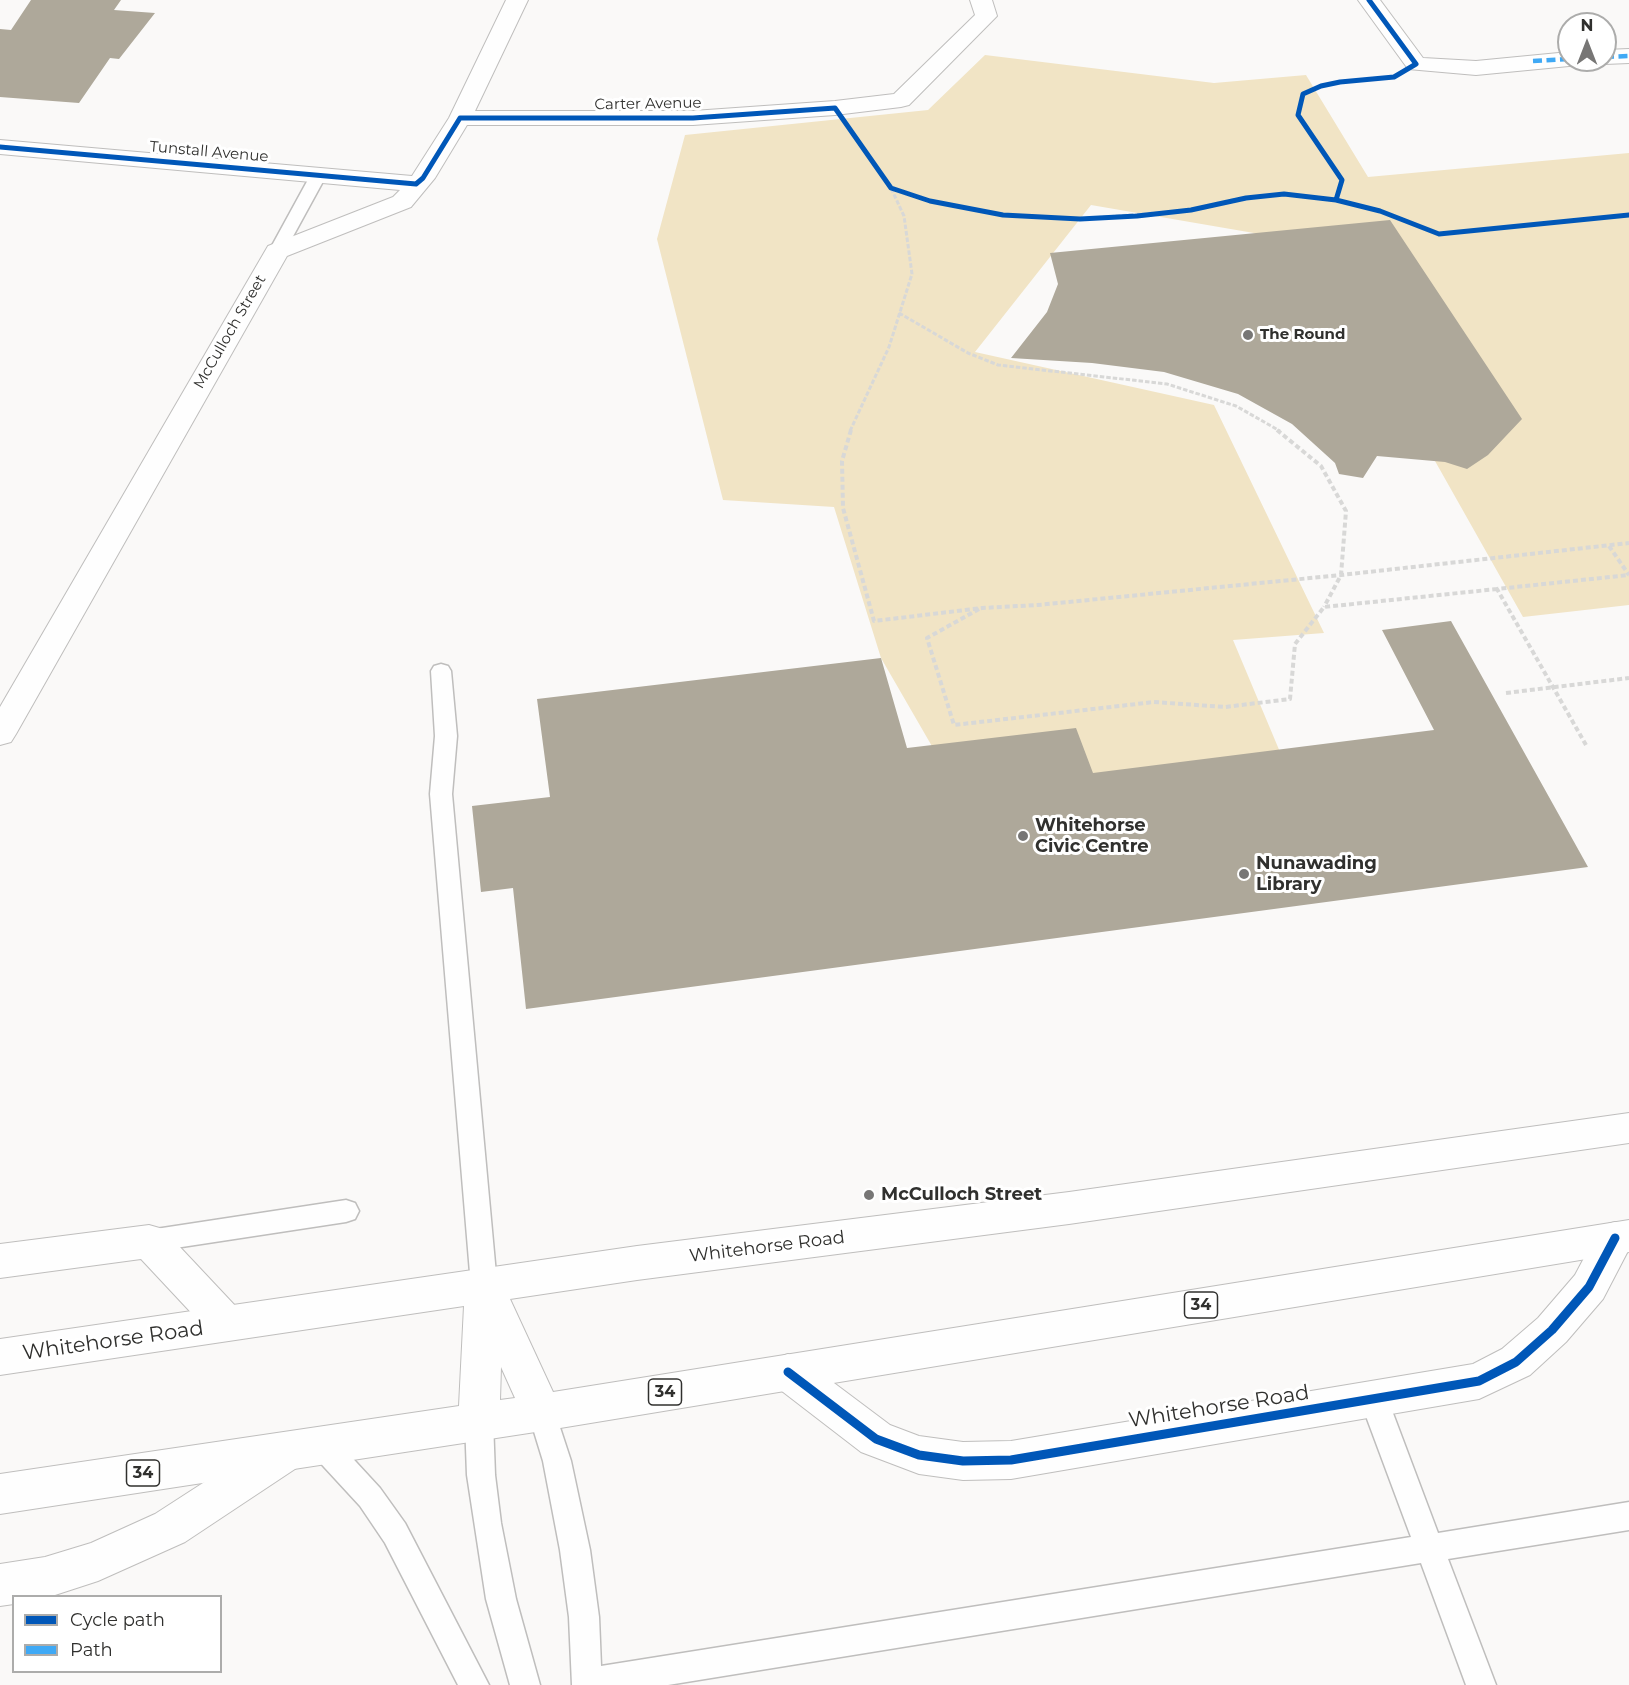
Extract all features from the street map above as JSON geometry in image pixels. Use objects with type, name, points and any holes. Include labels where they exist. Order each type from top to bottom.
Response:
[{"type":"main road","points":[[277,251],[402,202],[423,178],[460,118],[517,0]]},
{"type":"main road","name":"Carter Avenue","points":[[460,118],[693,118],[836,108],[901,100],[986,16],[981,0]]},
{"type":"main road","points":[[1369,0],[1416,64],[1476,68],[1557,60]]},
{"type":"main road","name":"Tunstall Avenue","points":[[0,147],[416,184]]},
{"type":"main road","name":"McCulloch Street","points":[[0,734],[277,251]]},
{"type":"main road","name":"Whitehorse Road","points":[[0,1357],[484,1285],[1069,1208],[1629,1128]]},
{"type":"main road","name":"Whitehorse Road","points":[[0,1494],[542,1412],[1622,1237]]},
{"type":"main road","name":"Whitehorse Road","points":[[788,1372],[876,1439],[919,1455],[963,1461],[1011,1460],[1479,1381],[1516,1362],[1552,1330],[1589,1287],[1622,1237]]},
{"type":"main road","points":[[0,1261],[149,1241]]},
{"type":"main road","name":"Whitehorse Road","points":[[149,1241],[227,1324]]},
{"type":"main road","points":[[484,1285],[542,1412]]},
{"type":"main road","points":[[479,1421],[484,1285]]},
{"type":"main road","name":"Whitehorse Road","points":[[0,1586],[45,1578],[87,1564],[160,1533],[305,1449]]},
{"type":"lane","points":[[277,251],[318,176]]},
{"type":"lane","points":[[441,671],[446,736],[441,794],[484,1285]]},
{"type":"lane","points":[[149,1241],[345,1211]]},
{"type":"lane","points":[[1374,1400],[1481,1685]]},
{"type":"lane","points":[[542,1412],[557,1461],[575,1550],[584,1617],[587,1684],[1629,1516]]},
{"type":"lane","points":[[479,1421],[482,1496],[501,1599],[525,1685]]},
{"type":"lane","points":[[305,1449],[370,1497],[386,1518],[474,1685]]},
{"type":"path","points":[[1336,200],[1342,180],[1298,115],[1303,94],[1321,86],[1340,82],[1394,77],[1416,64]]},
{"type":"path","points":[[836,108],[891,188],[904,216],[912,274],[889,347],[849,433],[842,460],[843,508],[874,621],[982,608],[1038,605],[1341,575],[1629,543]]},
{"type":"path","points":[[891,188],[930,201],[1003,215],[1080,219],[1191,210],[1246,198],[1284,194],[1336,200],[1380,211],[1439,234],[1629,215]]},
{"type":"path","points":[[899,313],[968,353],[998,365],[1167,384],[1236,406],[1283,433],[1321,466],[1346,512],[1341,575],[1324,607],[1295,645],[1290,699],[1225,707],[1154,702],[954,725],[927,638],[982,608]]},
{"type":"path","points":[[1324,607],[1629,575],[1609,546]]},
{"type":"path","points":[[1497,589],[1586,745]]},
{"type":"path","points":[[1506,693],[1629,678]]},
{"type":"shaded area","points":[[985,55],[1214,83],[1306,75],[1368,177],[1629,153],[1629,605],[1523,617],[1312,243],[1091,205],[975,352],[1214,405],[1324,633],[1233,640],[1280,752],[959,793],[881,658],[834,507],[723,500],[657,239],[685,135],[928,110]]},
{"type":"building","points":[[31,0],[121,0],[114,10],[155,13],[119,59],[110,58],[79,103],[0,97],[0,29],[11,30]]},
{"type":"building","name":"The Round","points":[[1390,220],[1522,419],[1488,455],[1467,469],[1445,462],[1377,456],[1363,478],[1339,474],[1335,463],[1292,424],[1238,394],[1164,372],[1092,363],[1011,358],[1047,312],[1058,284],[1050,253]]},
{"type":"building","name":"Whitehorse Civic Centre","points":[[1451,621],[1588,867],[526,1009],[513,888],[481,892],[472,806],[550,797],[537,699],[881,658],[907,748],[1076,728],[1093,773],[1434,730],[1382,630]]},
{"type":"marked path","points":[[1617,56],[1629,56]]},
{"type":"marked path","points":[[1533,61],[1557,60]]},
{"type":"cycle path","points":[[1369,0],[1416,64],[1394,77],[1340,82],[1321,86],[1303,94],[1298,115],[1342,180],[1336,200],[1380,211],[1439,234],[1629,215]]},
{"type":"cycle path","points":[[0,147],[416,184],[423,178],[460,118],[693,118],[835,108],[891,188],[930,201],[1003,215],[1080,219],[1137,216],[1191,210],[1246,198],[1284,194],[1336,200]]},
{"type":"cycle path","points":[[788,1372],[876,1439],[919,1455],[963,1461],[1011,1460],[1479,1381],[1516,1362],[1552,1330],[1589,1287],[1615,1238]]},
{"type":"place","name":"The Round","points":[[1248,335]]},
{"type":"place","name":"Whitehorse Civic Centre","points":[[1023,836]]},
{"type":"place","name":"Nunawading Library","points":[[1244,874]]},
{"type":"place","name":"McCulloch Street","points":[[869,1195]]}]
